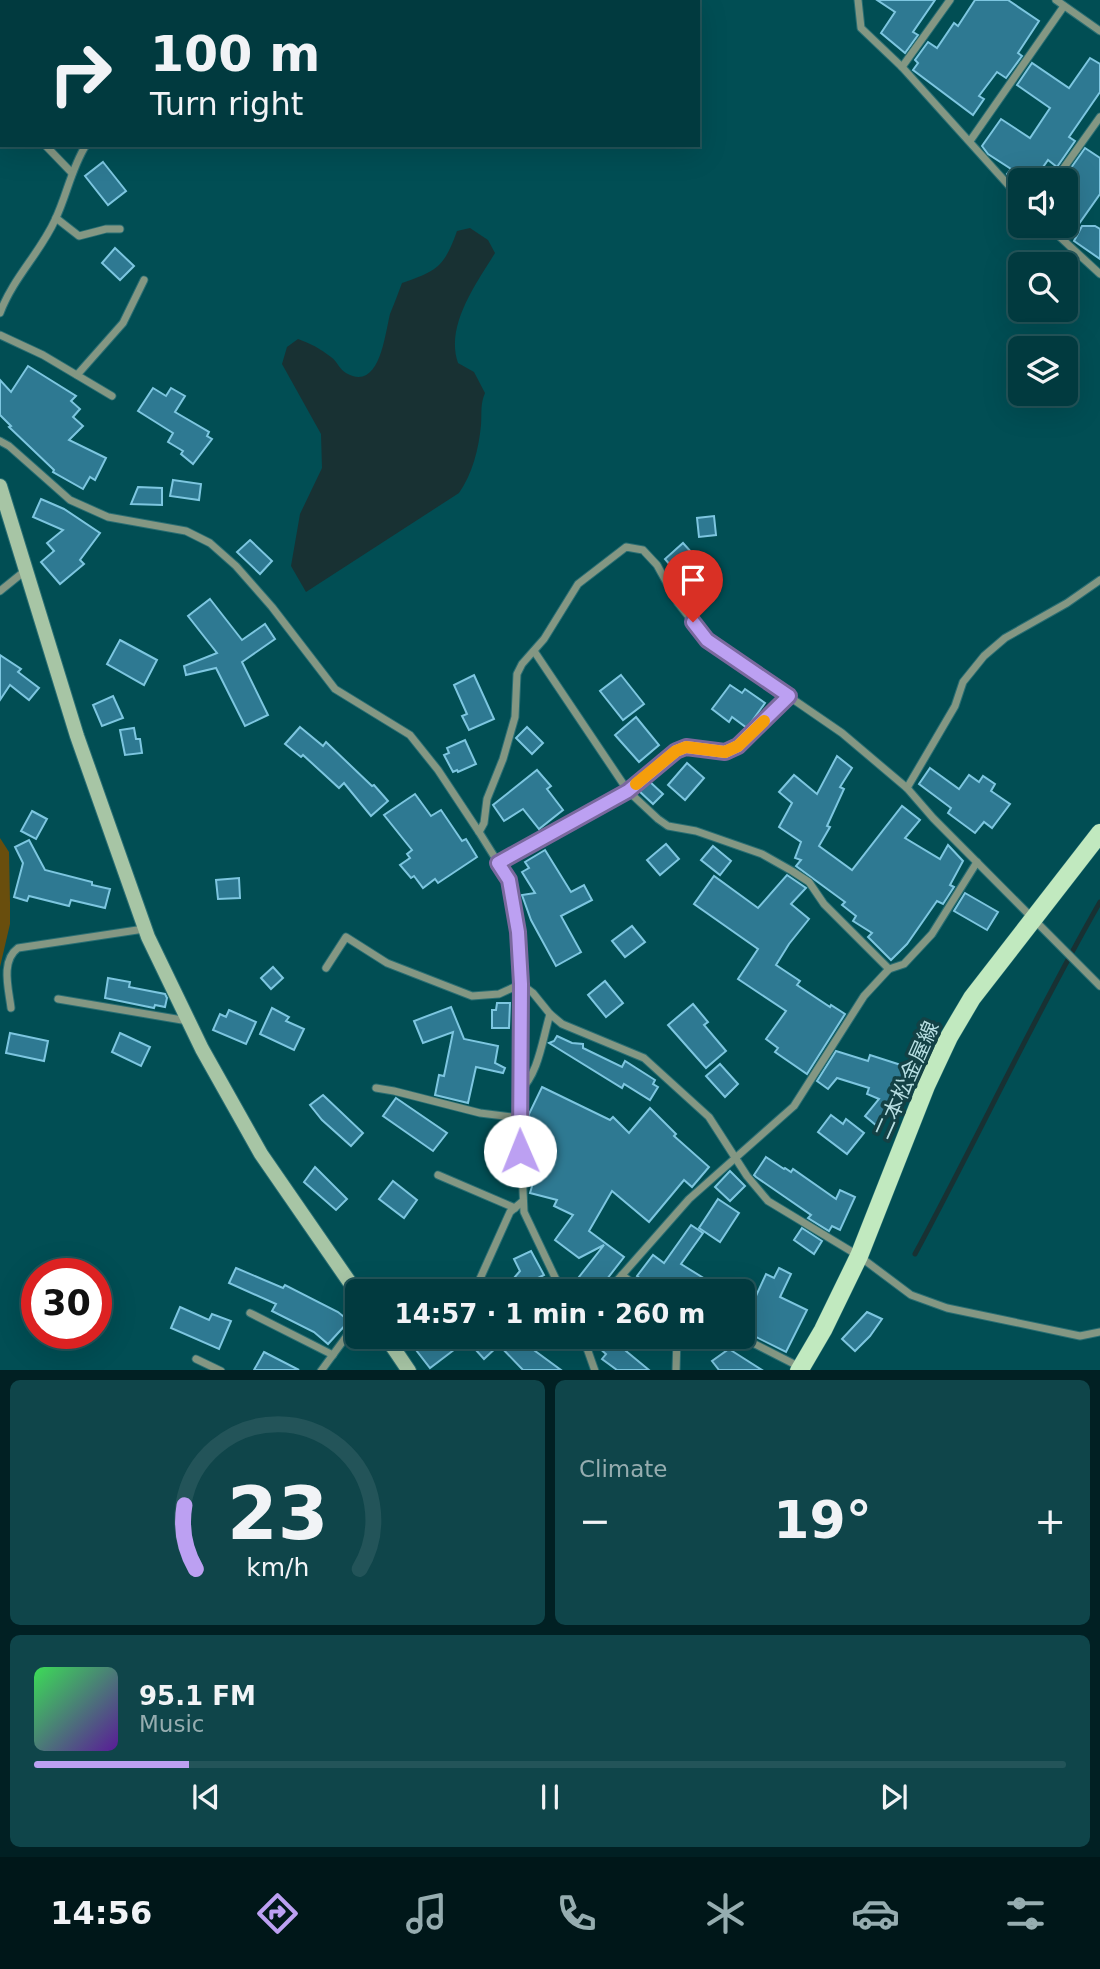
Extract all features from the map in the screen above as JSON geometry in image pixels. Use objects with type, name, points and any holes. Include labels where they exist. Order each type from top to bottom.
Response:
[{"type":"main road","name":"二本松金屋線","points":[[800,1369],[823,1330],[859,1256],[926,1086],[949,1037],[972,998],[1100,833]]},
{"type":"street","points":[[858,0],[861,27],[902,67],[1008,184]]},
{"type":"street","points":[[902,67],[950,0]]},
{"type":"street","points":[[1056,0],[1100,32]]},
{"type":"street","points":[[970,141],[1064,6]]},
{"type":"street","points":[[1064,168],[1100,117]]},
{"type":"street","points":[[47,147],[72,173]]},
{"type":"street","points":[[0,313],[7,293],[43,244],[85,147]]},
{"type":"street","points":[[56,218],[79,236],[106,229],[120,229]]},
{"type":"street","points":[[1061,238],[1100,274]]},
{"type":"street","points":[[77,375],[123,323],[144,280]]},
{"type":"street","points":[[0,335],[43,355],[112,396]]},
{"type":"street","points":[[0,441],[70,500],[108,517],[186,531],[210,543],[236,566],[272,607],[335,690],[410,735],[438,770],[509,880],[518,932],[521,984],[519,1093],[524,1212],[556,1279]]},
{"type":"street","points":[[0,486],[77,736],[145,928],[189,1021],[261,1154],[347,1279]]},
{"type":"street","points":[[479,832],[484,823],[487,799],[503,759],[515,717],[517,674],[522,664],[534,651],[578,584],[626,547],[643,550],[657,565],[678,603],[707,640],[842,733],[907,788],[933,818],[1100,986]]},
{"type":"street","points":[[0,590],[26,570]]},
{"type":"street","points":[[907,788],[955,706],[963,681],[984,656],[1005,638],[1067,603],[1100,580]]},
{"type":"street","points":[[534,651],[628,791],[658,819],[668,826],[696,831],[762,854],[809,882],[824,904],[890,969]]},
{"type":"street","points":[[498,863],[628,791],[676,751],[686,747],[725,752],[738,746],[789,696]]},
{"type":"street","points":[[618,1279],[689,1199],[794,1106],[864,996],[890,969],[904,964],[932,934],[977,862]]},
{"type":"street","points":[[11,1008],[7,971],[9,958],[18,948],[145,928]]},
{"type":"street","points":[[326,968],[346,937],[387,963],[472,996],[499,994],[521,984]]},
{"type":"street","points":[[521,984],[562,1024],[644,1058],[709,1117],[747,1177],[768,1201],[859,1256],[911,1295],[947,1308],[1080,1336],[1100,1332]]},
{"type":"street","points":[[58,999],[189,1021]]},
{"type":"street","points":[[519,1093],[529,1083],[550,1014]]},
{"type":"street","points":[[376,1088],[480,1113],[520,1118]]},
{"type":"street","points":[[438,1175],[515,1208]]},
{"type":"street","points":[[480,1279],[510,1212],[523,1201]]},
{"type":"street","points":[[622,1275],[627,1279]]},
{"type":"street","points":[[250,1313],[333,1355]]},
{"type":"street","points":[[321,1370],[345,1338]]},
{"type":"street","points":[[755,1345],[800,1369]]},
{"type":"street","points":[[395,1349],[409,1370]]},
{"type":"street","points":[[587,1349],[595,1370]]},
{"type":"street","points":[[676,1370],[677,1349]]},
{"type":"street","points":[[196,1359],[221,1370]]},
{"type":"shaded area","points":[[0,838],[9,852],[10,924],[0,967]]},
{"type":"water","points":[[470,228],[488,240],[495,253],[464,306],[456,335],[458,363],[474,372],[485,393],[479,443],[468,478],[459,493],[306,592],[291,566],[300,514],[322,468],[321,434],[282,364],[287,347],[298,339],[327,354],[346,373],[357,377],[367,375],[379,358],[390,314],[402,283],[431,271],[443,261],[457,231]]},
{"type":"building","points":[[877,0],[935,0],[913,32],[918,35],[905,53],[881,33],[895,12]]},
{"type":"building","points":[[975,0],[1008,0],[1039,21],[1018,53],[1022,56],[1006,78],[997,72],[979,96],[984,99],[973,115],[913,70],[918,63],[915,60],[928,42],[937,48],[954,23],[958,26]]},
{"type":"building","points":[[1090,58],[1100,64],[1100,92],[1069,137],[1075,141],[1057,167],[1048,160],[1042,168],[1009,168],[988,154],[982,146],[1001,119],[1030,138],[1050,108],[1017,85],[1032,63],[1069,88]]},
{"type":"building","points":[[1085,148],[1100,158],[1100,194],[1078,225],[1078,168],[1071,168]]},
{"type":"building","points":[[103,162],[126,191],[108,205],[85,176]]},
{"type":"building","points":[[1082,226],[1095,226],[1100,229],[1100,259],[1074,241],[1078,238]]},
{"type":"building","points":[[115,248],[134,266],[120,280],[102,263]]},
{"type":"building","points":[[28,366],[76,396],[71,401],[80,409],[73,417],[83,426],[69,440],[106,458],[95,480],[90,477],[83,489],[53,472],[0,415],[0,380],[11,392]]},
{"type":"building","points":[[153,388],[166,396],[171,388],[185,396],[175,412],[209,432],[207,436],[212,439],[193,464],[181,454],[183,451],[168,442],[173,433],[138,411]]},
{"type":"building","points":[[173,480],[201,484],[199,500],[170,496]]},
{"type":"building","points":[[138,487],[162,488],[162,505],[131,504]]},
{"type":"building","points":[[41,499],[64,509],[100,533],[80,560],[84,564],[60,584],[41,562],[54,551],[47,543],[63,530],[33,517]]},
{"type":"building","points":[[714,516],[716,535],[699,537],[697,518]]},
{"type":"building","points":[[250,540],[272,561],[260,574],[237,552]]},
{"type":"building","points":[[683,543],[701,563],[694,570],[704,582],[693,592],[665,559]]},
{"type":"building","points":[[210,599],[242,640],[265,624],[275,639],[242,662],[268,715],[245,726],[216,668],[186,675],[184,666],[217,653],[188,616]]},
{"type":"building","points":[[120,640],[157,660],[144,685],[107,664]]},
{"type":"building","points":[[0,655],[21,669],[18,672],[39,688],[29,700],[10,685],[0,700]]},
{"type":"building","points":[[474,675],[494,719],[469,730],[462,716],[467,714],[454,685]]},
{"type":"building","points":[[621,675],[644,704],[623,720],[600,691]]},
{"type":"building","points":[[730,685],[742,693],[745,689],[765,703],[747,728],[732,717],[729,722],[712,709]]},
{"type":"building","points":[[113,696],[123,718],[102,726],[93,705]]},
{"type":"building","points":[[636,717],[659,745],[639,762],[615,735]]},
{"type":"building","points":[[300,727],[323,746],[326,742],[388,801],[371,816],[344,783],[339,788],[303,755],[301,757],[285,744]]},
{"type":"building","points":[[527,727],[543,743],[532,754],[516,738]]},
{"type":"building","points":[[134,728],[136,739],[140,739],[142,753],[125,755],[120,730]]},
{"type":"building","points":[[465,740],[476,764],[453,772],[444,755],[449,753],[447,748]]},
{"type":"building","points":[[837,756],[852,768],[840,787],[844,789],[827,826],[830,827],[819,846],[852,870],[902,806],[920,820],[905,838],[940,859],[948,845],[963,861],[950,885],[954,887],[943,904],[937,901],[907,944],[891,960],[868,937],[872,933],[853,921],[856,916],[842,905],[845,902],[796,866],[801,860],[795,858],[801,842],[779,827],[792,803],[779,792],[794,775],[817,794]]},
{"type":"building","points":[[687,763],[704,778],[685,800],[668,785]]},
{"type":"building","points":[[930,768],[959,789],[969,775],[979,782],[983,776],[995,784],[991,791],[1010,804],[992,828],[984,822],[975,833],[948,813],[951,808],[919,784]]},
{"type":"building","points":[[537,770],[551,786],[547,789],[563,810],[539,829],[523,809],[504,821],[493,805]]},
{"type":"building","points":[[649,781],[663,794],[653,804],[638,790]]},
{"type":"building","points":[[415,794],[431,816],[441,810],[462,841],[466,839],[477,857],[438,883],[435,879],[423,888],[414,876],[411,878],[400,865],[410,858],[407,854],[412,850],[384,815]]},
{"type":"building","points":[[32,811],[47,819],[36,839],[21,831]]},
{"type":"building","points":[[29,840],[45,870],[110,889],[105,908],[71,900],[69,906],[29,896],[27,901],[14,897],[23,863],[15,847]]},
{"type":"building","points":[[666,844],[679,859],[660,875],[647,860]]},
{"type":"building","points":[[713,846],[731,861],[720,875],[701,860]]},
{"type":"building","points":[[545,850],[571,892],[584,885],[592,900],[561,916],[581,952],[556,966],[531,920],[522,895],[535,893],[522,872],[529,868],[525,862]]},
{"type":"building","points":[[787,875],[806,888],[791,904],[809,919],[776,965],[800,981],[797,985],[845,1014],[807,1074],[775,1052],[778,1048],[766,1039],[786,1011],[738,979],[758,949],[694,904],[714,876],[758,908]]},
{"type":"building","points":[[239,878],[240,898],[218,899],[216,880]]},
{"type":"building","points":[[965,893],[998,912],[987,930],[954,911]]},
{"type":"building","points":[[632,926],[645,942],[625,957],[612,941]]},
{"type":"building","points":[[273,967],[283,978],[271,989],[261,978]]},
{"type":"building","points":[[108,978],[130,982],[129,987],[165,994],[165,1007],[155,1005],[154,1008],[105,998]]},
{"type":"building","points":[[605,981],[623,1003],[606,1017],[588,995]]},
{"type":"building","points":[[497,1003],[510,1003],[509,1028],[492,1028],[492,1010],[496,1010]]},
{"type":"building","points":[[693,1004],[708,1022],[704,1025],[726,1051],[706,1068],[668,1025]]},
{"type":"building","points":[[451,1007],[464,1039],[498,1046],[495,1063],[505,1068],[503,1073],[476,1067],[468,1103],[435,1095],[439,1075],[444,1076],[453,1032],[423,1043],[414,1021]]},
{"type":"building","points":[[272,1008],[289,1017],[286,1021],[304,1029],[294,1050],[260,1034]]},
{"type":"building","points":[[229,1010],[256,1022],[246,1044],[213,1030],[220,1014],[226,1017]]},
{"type":"building","points":[[10,1033],[48,1041],[44,1061],[6,1053]]},
{"type":"building","points":[[120,1033],[150,1047],[141,1066],[112,1052]]},
{"type":"building","points":[[557,1036],[572,1043],[583,1044],[583,1048],[622,1067],[625,1061],[655,1080],[653,1084],[658,1087],[650,1100],[624,1084],[622,1088],[549,1043]]},
{"type":"building","points":[[836,1051],[868,1061],[870,1055],[904,1066],[902,1074],[908,1076],[899,1105],[894,1104],[877,1126],[865,1116],[879,1099],[867,1094],[869,1088],[837,1078],[828,1089],[817,1081]]},
{"type":"building","points":[[720,1064],[738,1084],[725,1097],[706,1076]]},
{"type":"building","points":[[542,1087],[610,1120],[613,1117],[629,1133],[650,1108],[676,1134],[674,1136],[709,1167],[692,1187],[684,1180],[649,1222],[612,1191],[589,1231],[624,1257],[607,1279],[577,1279],[604,1245],[579,1258],[555,1240],[573,1215],[554,1206],[557,1200],[530,1193],[538,1166],[530,1163],[542,1124],[528,1116]]},
{"type":"building","points":[[323,1095],[363,1133],[351,1146],[322,1120],[310,1105]]},
{"type":"building","points":[[396,1098],[447,1133],[433,1151],[383,1116]]},
{"type":"building","points":[[831,1115],[843,1124],[846,1119],[864,1133],[847,1154],[818,1132]]},
{"type":"building","points":[[766,1157],[784,1169],[791,1172],[793,1169],[836,1199],[840,1190],[855,1197],[840,1230],[832,1226],[829,1231],[808,1218],[811,1215],[756,1177],[754,1175]]},
{"type":"building","points":[[315,1167],[347,1199],[336,1210],[304,1182]]},
{"type":"building","points":[[730,1171],[745,1186],[730,1201],[715,1187]]},
{"type":"building","points":[[393,1181],[417,1200],[404,1218],[379,1199]]},
{"type":"building","points":[[718,1199],[739,1213],[720,1242],[699,1228]]},
{"type":"building","points":[[691,1225],[703,1233],[681,1264],[705,1279],[641,1279],[637,1276],[653,1255],[664,1263]]},
{"type":"building","points":[[802,1228],[822,1241],[814,1254],[794,1240]]},
{"type":"building","points":[[531,1251],[544,1275],[536,1279],[513,1279],[520,1271],[514,1259]]},
{"type":"building","points":[[236,1268],[283,1288],[285,1285],[338,1312],[345,1318],[345,1325],[328,1344],[314,1332],[272,1311],[276,1304],[229,1283]]},
{"type":"building","points":[[779,1268],[791,1274],[780,1297],[807,1310],[786,1352],[755,1336],[755,1298],[766,1274],[774,1278]]},
{"type":"building","points":[[180,1307],[209,1320],[212,1314],[231,1321],[219,1349],[171,1328]]},
{"type":"building","points":[[867,1312],[882,1319],[855,1351],[842,1339]]},
{"type":"building","points":[[415,1349],[455,1349],[430,1368]]},
{"type":"building","points":[[475,1349],[495,1349],[484,1359]]},
{"type":"building","points":[[503,1349],[532,1349],[561,1370],[523,1370]]},
{"type":"building","points":[[600,1349],[624,1349],[649,1370],[617,1370],[602,1359],[606,1354]]},
{"type":"building","points":[[729,1349],[762,1370],[719,1370],[712,1361]]},
{"type":"building","points":[[264,1352],[299,1370],[254,1370]]},
{"type":"waterway","points":[[915,1254],[1100,902]]},
{"type":"slow traffic","points":[[636,784],[676,751],[686,747],[725,752],[738,746],[764,721]]},
{"type":"route","points":[[520,1151],[521,984],[518,932],[509,880],[498,863],[628,791],[676,751],[686,747],[725,752],[738,746],[789,696],[707,640],[693,622]]}]
